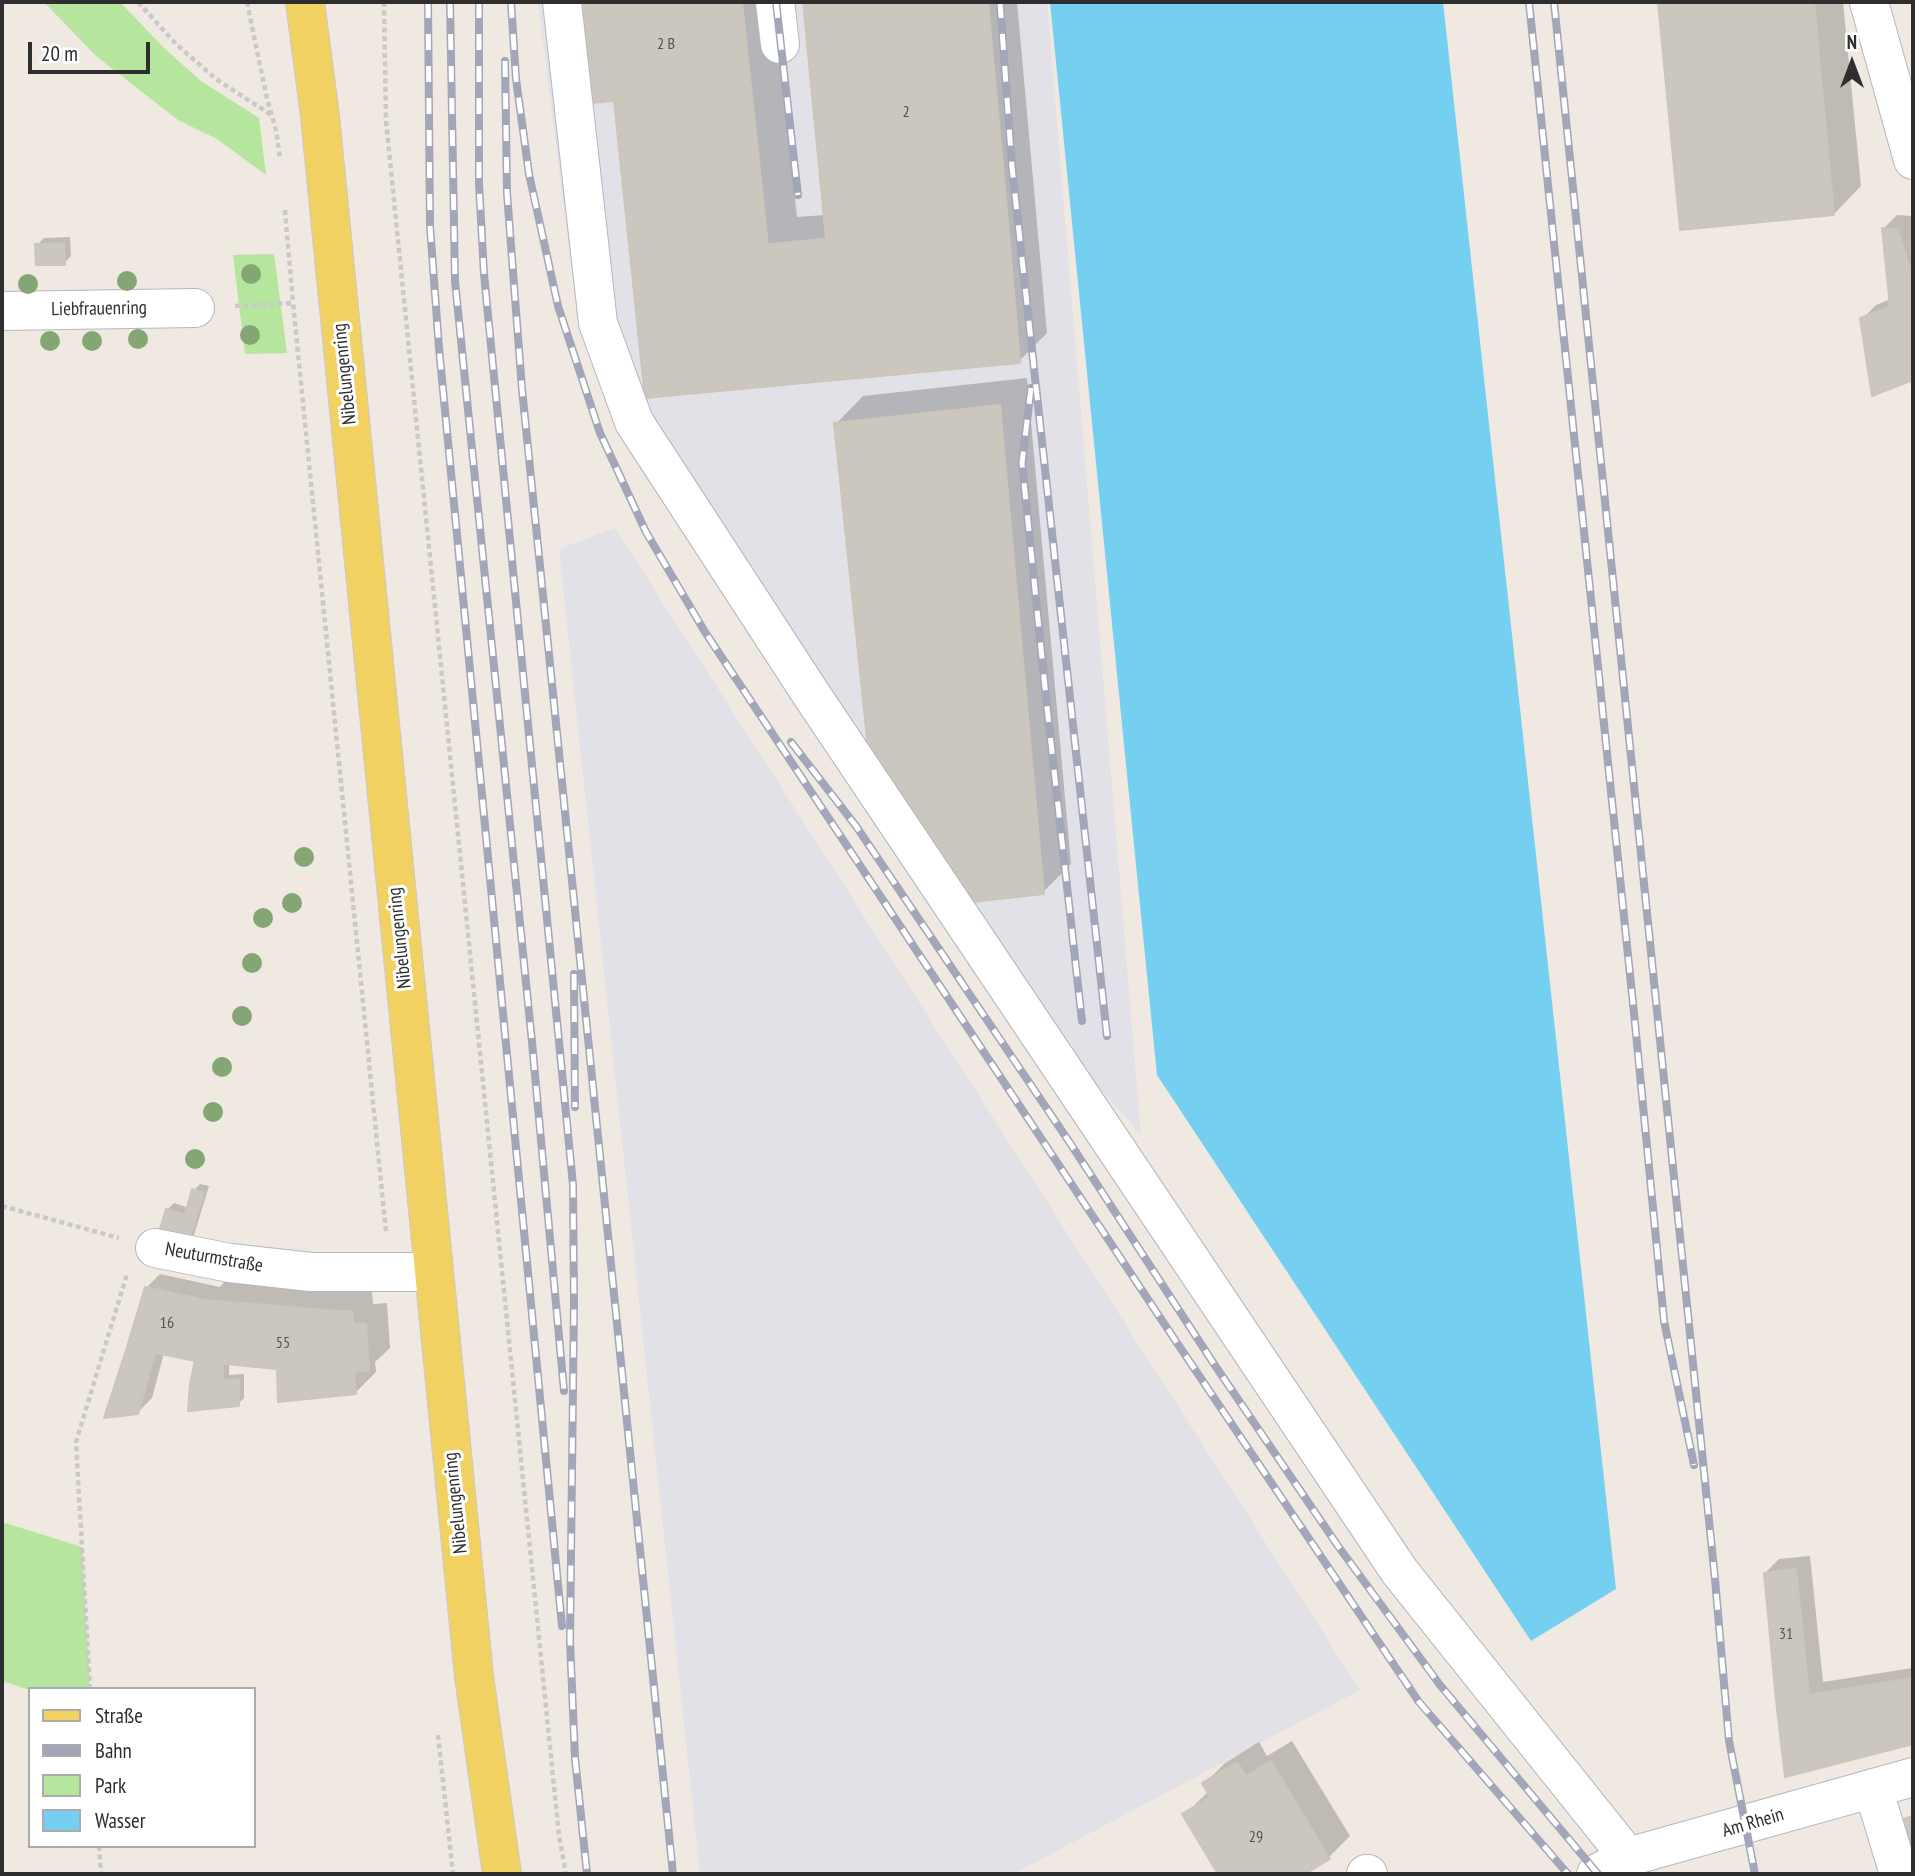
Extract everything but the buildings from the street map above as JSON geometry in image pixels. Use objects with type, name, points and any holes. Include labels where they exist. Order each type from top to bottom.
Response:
[{"type":"main road","name":"Nibelungenring","points":[[305,2],[320,116],[432,1272],[474,1676],[502,1874]]},
{"type":"street","points":[[562,2],[598,323],[634,422],[811,694],[1399,1572],[1612,1866]]},
{"type":"street","points":[[775,2],[780,44]]},
{"type":"street","points":[[1869,2],[1913,160]]},
{"type":"street","name":"Liebfrauenring","points":[[2,311],[195,308]]},
{"type":"street","name":"Neuturmstraße","points":[[155,1248],[230,1263],[311,1272],[432,1272]]},
{"type":"street","name":"Am Rhein","points":[[1612,1866],[1913,1777]]},
{"type":"street","points":[[1873,1788],[1899,1874]]},
{"type":"path","points":[[138,2],[176,44],[216,79],[272,116],[320,116]]},
{"type":"path","points":[[247,2],[281,162]]},
{"type":"path","points":[[384,2],[386,121],[559,1836],[566,1874]]},
{"type":"path","points":[[284,199],[390,1273]]},
{"type":"path","points":[[195,308],[293,303]]},
{"type":"path","name":"Neuturmstraße","points":[[2,1206],[155,1248]]},
{"type":"path","points":[[90,1687],[76,1442],[127,1273]]},
{"type":"path","points":[[437,1724],[453,1874]]},
{"type":"path","points":[[99,1848],[101,1874]]},
{"type":"shaded area","points":[[538,2],[1047,2],[1141,1135],[1067,1051],[577,311]]},
{"type":"shaded area","points":[[615,528],[1360,1690],[1013,1874],[700,1874],[559,549]]},
{"type":"green space","points":[[44,2],[120,2],[164,48],[201,81],[259,118],[266,175],[217,139],[178,120],[96,56]]},
{"type":"green space","points":[[274,254],[287,353],[245,354],[233,255]]},
{"type":"green space","points":[[2,1522],[82,1547],[90,1687],[28,1687],[28,1689],[2,1681]]},
{"type":"water","points":[[1050,2],[1443,2],[1616,1589],[1531,1641],[1157,1075]]},
{"type":"railway","points":[[428,2],[430,226],[439,348],[562,1626]]},
{"type":"railway","points":[[450,2],[455,281],[532,1042],[564,1391]]},
{"type":"railway","points":[[479,2],[479,184],[484,274],[573,1185],[570,1641],[575,1758],[587,1874]]},
{"type":"railway","points":[[511,2],[516,79],[529,174],[558,306],[600,433],[646,532],[705,632],[1419,1702],[1568,1874]]},
{"type":"railway","points":[[776,2],[798,195]]},
{"type":"railway","points":[[1000,2],[1012,167],[1107,1036]]},
{"type":"railway","points":[[1529,2],[1664,1321],[1694,1465]]},
{"type":"railway","points":[[1554,2],[1715,1579],[1729,1741],[1755,1874]]},
{"type":"railway","points":[[505,61],[507,193],[522,389],[673,1874]]},
{"type":"railway","points":[[1031,388],[1022,463],[1082,1021]]},
{"type":"railway","points":[[791,742],[856,826],[1338,1546],[1440,1685],[1598,1874]]},
{"type":"railway","points":[[574,974],[575,1107]]}]
